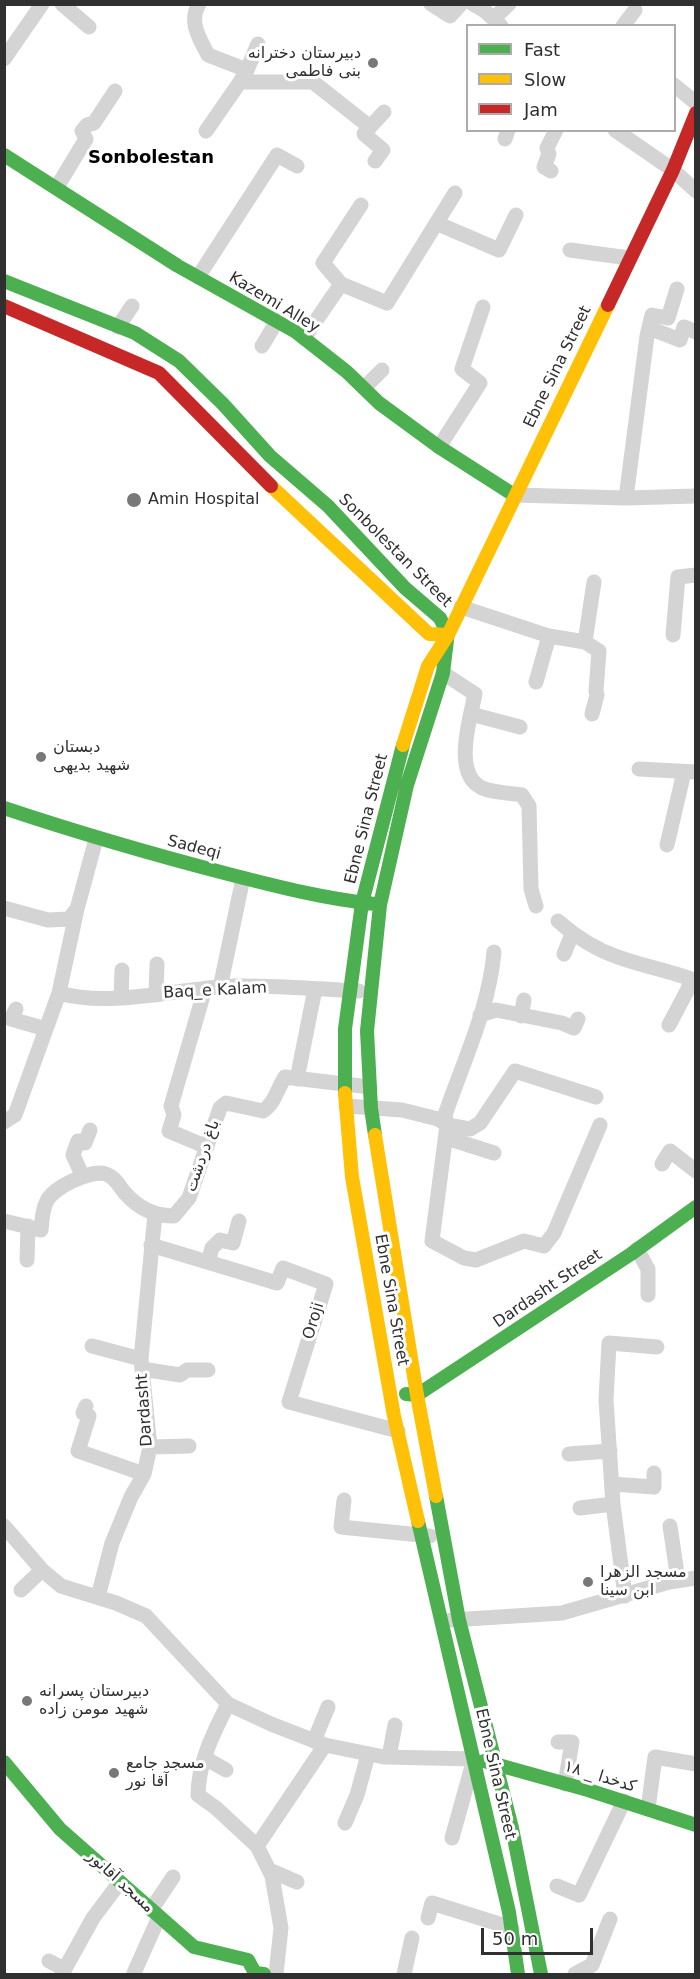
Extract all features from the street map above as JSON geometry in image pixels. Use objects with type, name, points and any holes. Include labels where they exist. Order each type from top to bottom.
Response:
[{"type":"main road","name":"Ebne Sina Street","points":[[518,1974],[512,1928],[390,1392],[352,1177],[345,1086],[345,1029],[362,903],[410,718],[428,666],[448,635],[673,170],[696,112]]},
{"type":"main road","name":"Kazemi Alley","points":[[4,155],[198,277],[304,338],[379,403],[439,447],[514,495]]},
{"type":"main road","name":"Sonbolestan Street","points":[[4,281],[135,333],[179,361],[223,404],[270,456],[328,506],[405,588],[440,618],[448,635],[429,634],[279,494],[159,373],[4,306]]},
{"type":"main road","points":[[279,494],[294,477]]},
{"type":"main road","name":"Ebne Sina Street","points":[[448,635],[444,673],[407,785],[380,905],[367,1031],[371,1108],[417,1395],[459,1620],[512,1828],[541,1974]]},
{"type":"main road","name":"Sadeqi","points":[[4,808],[96,839],[291,891],[380,905]]},
{"type":"main road","name":"Dardasht Street","points":[[417,1395],[637,1249],[696,1207]]},
{"type":"main road","points":[[390,1392],[417,1395]]},
{"type":"main road","name":"۱۸ _ کدخدا","points":[[474,1759],[494,1762],[696,1825]]},
{"type":"main road","name":"مسجد آقانور","points":[[4,1762],[60,1828],[194,1947],[248,1960],[258,1974]]},
{"type":"street","points":[[62,4],[89,27]]},
{"type":"street","points":[[199,4],[194,12],[196,31],[208,55],[243,76],[313,82],[370,127]]},
{"type":"street","points":[[431,4],[450,16],[460,4]]},
{"type":"street","points":[[473,4],[498,22],[509,4]]},
{"type":"street","points":[[5,57],[41,5]]},
{"type":"street","points":[[624,24],[635,10]]},
{"type":"street","points":[[206,131],[243,76],[258,44]]},
{"type":"street","points":[[676,86],[696,103]]},
{"type":"street","points":[[57,187],[87,139],[82,131],[87,125],[94,123],[115,91]]},
{"type":"street","points":[[375,161],[383,150],[364,134],[384,112]]},
{"type":"street","points":[[551,171],[544,167],[549,154],[547,148],[554,132]]},
{"type":"street","points":[[618,132],[673,170],[696,191]]},
{"type":"street","points":[[198,277],[277,155],[297,166]]},
{"type":"street","points":[[362,205],[323,263],[341,284],[387,303],[455,193]]},
{"type":"street","points":[[436,223],[499,250],[516,215]]},
{"type":"street","points":[[570,250],[629,258]]},
{"type":"street","points":[[304,338],[341,284]]},
{"type":"street","points":[[626,498],[652,315],[668,318],[677,289]]},
{"type":"street","points":[[118,327],[132,306]]},
{"type":"street","points":[[439,447],[480,382],[462,369],[483,307]]},
{"type":"street","points":[[262,346],[277,321]]},
{"type":"street","points":[[649,328],[680,340],[684,327],[696,332]]},
{"type":"street","points":[[364,388],[382,370]]},
{"type":"street","points":[[514,495],[626,498],[696,496]]},
{"type":"street","points":[[673,635],[678,577],[696,575]]},
{"type":"street","points":[[585,642],[594,582]]},
{"type":"street","points":[[460,607],[549,636],[585,642],[598,651],[597,695],[592,714]]},
{"type":"street","points":[[536,682],[549,636]]},
{"type":"street","points":[[444,673],[475,694],[464,750],[466,765],[472,779],[483,789],[522,795],[529,806],[531,889],[536,906]]},
{"type":"street","points":[[471,714],[520,727]]},
{"type":"street","points":[[639,768],[690,772],[667,845]]},
{"type":"street","points":[[4,1122],[15,1115],[59,993],[77,909],[96,839]]},
{"type":"street","points":[[207,1147],[169,1131],[174,1115],[171,1106],[212,988],[243,878]]},
{"type":"street","points":[[4,908],[48,920],[69,919],[77,909]]},
{"type":"street","points":[[558,921],[572,934],[617,957],[691,979],[692,990],[669,1025]]},
{"type":"street","points":[[564,954],[572,934]]},
{"type":"street","points":[[494,952],[493,971],[480,1015],[445,1114],[447,1130],[432,1241],[464,1258],[476,1260],[524,1241],[544,1246],[554,1233],[600,1125]]},
{"type":"street","points":[[156,994],[157,964]]},
{"type":"street","points":[[121,997],[122,969]]},
{"type":"street","name":"Baq_e Kalam","points":[[59,993],[74,997],[121,997],[234,986],[371,992]]},
{"type":"street","points":[[315,989],[297,1079],[370,1087]]},
{"type":"street","points":[[521,1016],[524,1000]]},
{"type":"street","points":[[16,1009],[11,1019],[46,1029]]},
{"type":"street","points":[[480,1015],[496,1010],[562,1023],[574,1028],[578,1019]]},
{"type":"street","points":[[447,1130],[470,1129],[480,1123],[518,1065],[596,1097]]},
{"type":"street","name":"باغ دردشت","points":[[159,1215],[174,1216],[189,1198],[219,1108],[226,1103],[263,1111],[271,1106],[279,1085],[285,1077],[297,1079]]},
{"type":"street","points":[[346,1106],[402,1110],[438,1119],[453,1140],[494,1153]]},
{"type":"street","points":[[82,1175],[74,1155],[73,1140],[86,1143],[90,1130]]},
{"type":"street","points":[[662,1164],[670,1151],[696,1170]]},
{"type":"street","points":[[4,1221],[41,1230],[46,1202],[53,1193],[82,1175],[105,1173],[117,1182],[142,1209],[159,1215]]},
{"type":"street","name":"Dardasht","points":[[98,1597],[112,1543],[131,1497],[144,1474],[150,1447],[141,1364],[151,1245],[159,1215]]},
{"type":"street","points":[[208,1263],[212,1248],[220,1240],[233,1244],[239,1221]]},
{"type":"street","points":[[27,1260],[28,1226]]},
{"type":"street","name":"Oroji","points":[[151,1245],[277,1283],[283,1268],[326,1284],[290,1402],[398,1431]]},
{"type":"street","points":[[637,1249],[648,1269],[648,1295]]},
{"type":"street","points":[[625,1596],[612,1484],[606,1400],[609,1343],[657,1347]]},
{"type":"street","points":[[92,1346],[141,1364],[180,1368],[187,1371],[208,1370]]},
{"type":"street","points":[[86,1406],[83,1413],[89,1416],[78,1450],[144,1474]]},
{"type":"street","points":[[150,1447],[189,1446]]},
{"type":"street","points":[[569,1454],[610,1451]]},
{"type":"street","points":[[612,1484],[654,1487],[654,1473]]},
{"type":"street","points":[[345,1500],[342,1527],[443,1537]]},
{"type":"street","points":[[580,1508],[614,1504]]},
{"type":"street","points":[[4,1526],[42,1570],[61,1586],[98,1597],[146,1616],[228,1704],[320,1743],[368,1755],[474,1759],[453,1838]]},
{"type":"street","points":[[670,1526],[678,1580]]},
{"type":"street","points":[[21,1590],[42,1570]]},
{"type":"street","points":[[442,1620],[562,1613],[678,1580],[696,1578]]},
{"type":"street","points":[[228,1704],[198,1778],[198,1795],[216,1808],[257,1846],[272,1876],[281,1928],[276,1974]]},
{"type":"street","points":[[257,1846],[320,1743],[328,1707]]},
{"type":"street","points":[[389,1757],[395,1725]]},
{"type":"street","points":[[558,1743],[572,1742],[565,1784]]},
{"type":"street","points":[[345,1823],[357,1795],[368,1755]]},
{"type":"street","points":[[648,1809],[655,1756],[696,1764]]},
{"type":"street","points":[[205,1758],[226,1770]]},
{"type":"street","points":[[557,1886],[579,1895],[624,1801]]},
{"type":"street","points":[[269,1870],[297,1882]]},
{"type":"street","points":[[134,1973],[155,1913],[173,1876]]},
{"type":"street","points":[[49,1960],[63,1972],[87,1914],[120,1882]]},
{"type":"street","points":[[428,1918],[432,1904],[512,1928]]},
{"type":"street","points":[[575,1974],[592,1965],[610,1919]]},
{"type":"street","points":[[404,1974],[412,1938]]},
{"type":"traffic: fast","points":[[4,155],[178,266],[296,332],[347,372],[379,403],[439,447],[514,495]]},
{"type":"traffic: fast","points":[[4,281],[135,333],[179,361],[223,404],[270,456],[328,506],[405,588],[440,618],[448,635]]},
{"type":"traffic: fast","points":[[375,1135],[371,1108],[367,1031],[380,905],[407,785],[443,673],[447,640]]},
{"type":"traffic: fast","points":[[345,1093],[345,1029],[362,903],[403,745]]},
{"type":"traffic: fast","points":[[4,808],[174,860],[321,896],[375,904]]},
{"type":"traffic: fast","points":[[406,1394],[417,1395],[631,1254],[696,1207]]},
{"type":"traffic: fast","points":[[436,1496],[459,1620],[512,1828],[541,1974]]},
{"type":"traffic: fast","points":[[418,1521],[509,1912],[518,1974]]},
{"type":"traffic: fast","points":[[484,1761],[588,1790],[696,1825]]},
{"type":"traffic: fast","points":[[4,1762],[60,1829],[194,1947],[248,1960],[255,1973],[264,1974]]},
{"type":"traffic: slow","points":[[403,745],[428,666],[448,635],[608,305]]},
{"type":"traffic: slow","points":[[271,486],[429,634],[448,635]]},
{"type":"traffic: slow","points":[[345,1093],[352,1177],[394,1416],[418,1521]]},
{"type":"traffic: slow","points":[[375,1135],[417,1395],[436,1496]]},
{"type":"traffic: jam","points":[[608,305],[673,170],[696,113]]},
{"type":"traffic: jam","points":[[4,306],[159,373],[271,486]]},
{"type":"place","name":"دبیرستان دخترانه بنی فاطمی","points":[[373,63]]},
{"type":"place","name":"Amin Hospital","points":[[134,500]]},
{"type":"place","name":"دبستان شهید بدیهی","points":[[41,757]]},
{"type":"place","name":"مسجد الزهرا ابن سینا","points":[[588,1582]]},
{"type":"place","name":"دبیرستان پسرانه شهید مومن زاده","points":[[27,1701]]},
{"type":"place","name":"مسجد جامع آقا نور","points":[[114,1773]]},
{"type":"district","name":"Sonbolestan","points":[[151,158]]}]
